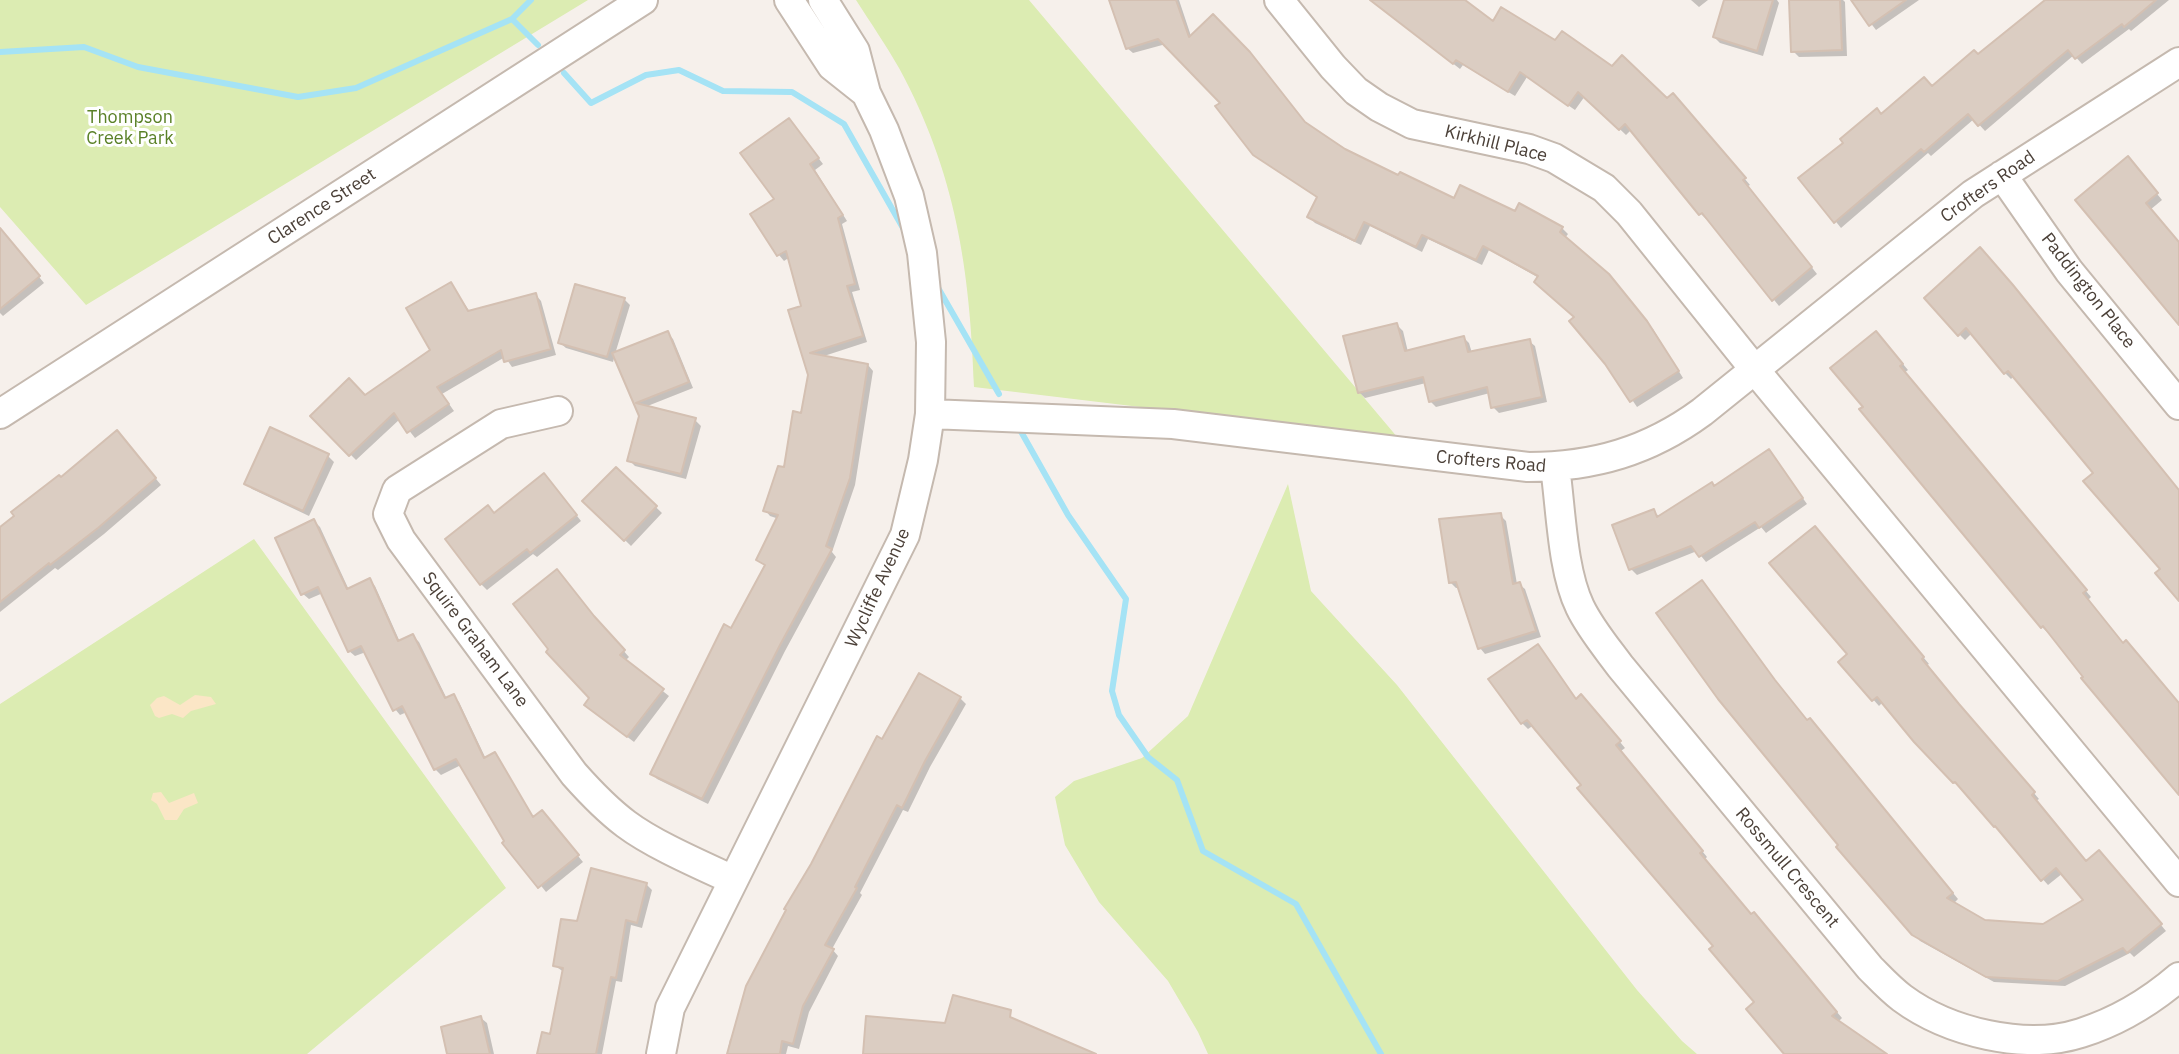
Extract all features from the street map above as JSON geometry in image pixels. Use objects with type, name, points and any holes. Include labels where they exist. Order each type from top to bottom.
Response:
[{"type":"street","name":"Clarence Street","points":[[0,414],[643,0]]},
{"type":"street","name":"Wycliffe Avenue","points":[[789,0],[832,66],[866,93]]},
{"type":"street","name":"Wycliffe Avenue","points":[[661,1054],[670,1008],[905,535],[923,460],[930,414],[932,342],[918,230],[898,163],[866,93],[855,51],[823,0]]},
{"type":"street","name":"Kirkhill Place","points":[[1279,0],[1333,68],[1379,107],[1412,124],[1529,149],[1554,158],[1604,188],[1629,213],[1755,370]]},
{"type":"street","name":"Crofters Road","points":[[930,414],[1173,424],[1528,467],[1555,467],[1599,461],[1653,443],[1676,431],[1921,234],[2002,175],[2179,62]]},
{"type":"street","name":"Paddington Place","points":[[2002,175],[2069,271],[2179,405]]},
{"type":"street","points":[[1755,370],[2179,882]]},
{"type":"street","name":"Squire Graham Lane","points":[[558,411],[501,424],[397,491],[388,514],[401,540],[574,774],[595,798],[627,825],[695,863],[733,880]]},
{"type":"street","name":"Rossmull Crescent","points":[[1555,467],[1572,582],[1579,606],[1592,628],[1620,666],[1870,968],[1901,997],[1933,1016],[1968,1030],[2001,1038],[2042,1039],[2079,1034],[2103,1025],[2155,996],[2179,977]]},
{"type":"green space","name":"Thompson Creek Park","points":[[0,0],[588,0],[86,305],[0,207]]},
{"type":"green space","points":[[856,0],[1029,0],[1398,438],[974,387],[964,262],[947,184],[918,107],[894,59]]},
{"type":"green space","points":[[1288,484],[1311,591],[1397,685],[1637,990],[1697,1054],[1208,1054],[1168,981],[1099,902],[1065,845],[1055,797],[1074,781],[1142,758],[1188,716]]},
{"type":"green space","points":[[254,539],[506,888],[307,1054],[0,1054],[0,704]]},
{"type":"sand","points":[[195,695],[211,697],[216,704],[191,711],[183,718],[172,714],[159,718],[155,716],[150,705],[157,698],[164,696],[180,705]]},
{"type":"sand","points":[[161,792],[169,803],[194,793],[198,803],[184,809],[177,820],[165,820],[157,804],[151,800],[153,793]]},
{"type":"building","points":[[1109,0],[1176,0],[1189,37],[1213,14],[1250,52],[1305,122],[1345,149],[1454,198],[1460,185],[1515,211],[1519,203],[1563,227],[1560,232],[1609,274],[1647,321],[1679,371],[1630,402],[1605,364],[1569,321],[1574,317],[1534,282],[1538,276],[1483,246],[1476,260],[1422,235],[1416,247],[1364,222],[1355,241],[1307,217],[1317,197],[1253,155],[1215,106],[1220,103],[1158,39],[1126,49]]},
{"type":"building","points":[[1370,0],[1465,0],[1493,21],[1501,7],[1555,40],[1562,31],[1612,66],[1622,55],[1667,98],[1673,93],[1746,178],[1743,180],[1812,267],[1772,301],[1702,213],[1699,215],[1625,124],[1619,130],[1578,92],[1568,106],[1520,72],[1508,92],[1456,60],[1453,64]]},
{"type":"building","points":[[1724,0],[1773,0],[1757,51],[1713,37]]},
{"type":"building","points":[[1789,0],[1840,0],[1842,50],[1791,52]]},
{"type":"building","points":[[1851,0],[1906,0],[1869,26]]},
{"type":"building","points":[[2045,0],[2156,0],[2124,27],[2122,24],[2075,59],[2068,50],[1978,126],[1968,114],[1924,152],[1921,149],[1834,223],[1798,178],[1843,143],[1840,139],[1877,108],[1881,114],[1924,77],[1932,86],[1974,50],[1978,54]]},
{"type":"building","points":[[789,118],[819,158],[810,164],[843,215],[838,218],[855,284],[847,286],[863,336],[810,353],[868,364],[850,478],[826,546],[832,549],[702,799],[650,774],[724,624],[731,628],[765,565],[756,560],[778,515],[763,511],[778,466],[784,467],[793,411],[801,413],[808,375],[788,310],[801,306],[786,251],[777,256],[750,214],[774,199],[740,153]]},
{"type":"building","points":[[2128,156],[2158,193],[2146,203],[2179,242],[2179,325],[2075,200]]},
{"type":"building","points":[[0,228],[40,276],[0,309]]},
{"type":"building","points":[[1980,247],[2179,490],[2179,601],[2155,573],[2160,569],[2083,481],[2093,473],[2008,371],[2004,374],[1966,328],[1958,336],[1924,298]]},
{"type":"building","points":[[451,282],[468,311],[536,293],[551,349],[504,362],[501,350],[437,387],[449,404],[407,433],[394,413],[349,456],[310,416],[349,378],[365,395],[430,350],[406,308]]},
{"type":"building","points":[[575,284],[625,298],[607,357],[558,343]]},
{"type":"building","points":[[1397,323],[1405,351],[1464,336],[1468,352],[1530,339],[1542,397],[1491,408],[1487,387],[1429,402],[1423,377],[1358,393],[1343,336]]},
{"type":"building","points":[[668,331],[689,382],[636,403],[696,418],[681,474],[627,461],[639,416],[612,353]]},
{"type":"building","points":[[1876,331],[1903,364],[1900,366],[2087,590],[2083,593],[2123,643],[2126,640],[2179,703],[2179,795],[2081,678],[2083,677],[2043,626],[2041,628],[1859,409],[1863,407],[1830,368]]},
{"type":"building","points":[[270,427],[329,454],[303,511],[244,484]]},
{"type":"building","points":[[117,430],[156,478],[98,528],[0,602],[0,527],[14,516],[11,512],[59,475],[61,477]]},
{"type":"building","points":[[1769,449],[1803,498],[1759,528],[1755,522],[1699,557],[1691,546],[1629,570],[1612,525],[1654,509],[1657,517],[1712,482],[1714,486]]},
{"type":"building","points":[[616,467],[657,506],[624,541],[582,501]]},
{"type":"building","points":[[544,473],[577,515],[530,553],[527,549],[480,585],[445,539],[488,505],[494,513]]},
{"type":"building","points":[[1501,513],[1513,584],[1520,582],[1536,631],[1478,649],[1456,582],[1449,583],[1439,519]]},
{"type":"building","points":[[314,519],[347,589],[370,578],[398,641],[413,634],[445,698],[454,694],[484,758],[495,752],[533,817],[542,810],[579,855],[538,888],[502,843],[504,841],[456,759],[434,770],[402,706],[393,711],[361,646],[348,652],[318,587],[301,595],[275,538]]},
{"type":"building","points":[[1815,526],[1924,657],[1922,659],[1959,704],[2035,792],[2032,795],[2086,861],[2099,850],[2162,924],[2127,953],[2123,948],[2058,981],[1986,977],[1912,935],[1836,847],[1838,845],[1718,699],[1656,613],[1702,580],[1807,720],[1810,718],[1953,893],[1947,898],[1985,920],[2043,924],[2083,900],[2056,868],[2041,881],[1955,782],[1953,783],[1914,742],[1877,697],[1872,701],[1838,662],[1847,654],[1769,563]]},
{"type":"building","points":[[557,569],[625,650],[620,655],[664,689],[627,737],[584,705],[589,698],[546,652],[548,649],[513,604]]},
{"type":"building","points":[[1538,644],[1576,699],[1581,694],[1621,741],[1616,745],[1703,851],[1700,853],[1751,914],[1754,912],[1837,1012],[1832,1016],[1887,1054],[1784,1054],[1746,1009],[1754,1002],[1709,949],[1713,946],[1577,788],[1581,785],[1527,720],[1521,724],[1488,679]]},
{"type":"building","points":[[919,673],[961,697],[902,808],[897,805],[855,887],[857,888],[825,945],[834,949],[803,1006],[793,1044],[782,1041],[780,1054],[727,1054],[746,986],[786,910],[784,909],[811,864],[877,736],[882,739]]},
{"type":"building","points":[[591,868],[647,883],[637,923],[626,920],[616,978],[611,977],[596,1054],[537,1054],[542,1032],[550,1034],[563,968],[553,966],[561,919],[577,921]]},
{"type":"building","points":[[953,995],[1011,1010],[1010,1017],[1096,1054],[863,1054],[866,1016],[945,1023]]},
{"type":"building","points":[[481,1016],[490,1054],[447,1054],[441,1027]]},
{"type":"waterway","points":[[0,52],[84,47],[138,67],[298,97],[356,88],[512,19],[531,0]]},
{"type":"waterway","points":[[512,19],[538,45]]},
{"type":"waterway","points":[[564,73],[591,103],[646,75],[679,70],[723,91],[792,92],[844,124],[903,228]]},
{"type":"waterway","points":[[937,286],[999,394]]},
{"type":"waterway","points":[[1019,428],[1068,515],[1126,599],[1112,691],[1119,715],[1148,757],[1177,780],[1203,851],[1296,904],[1381,1054]]}]
